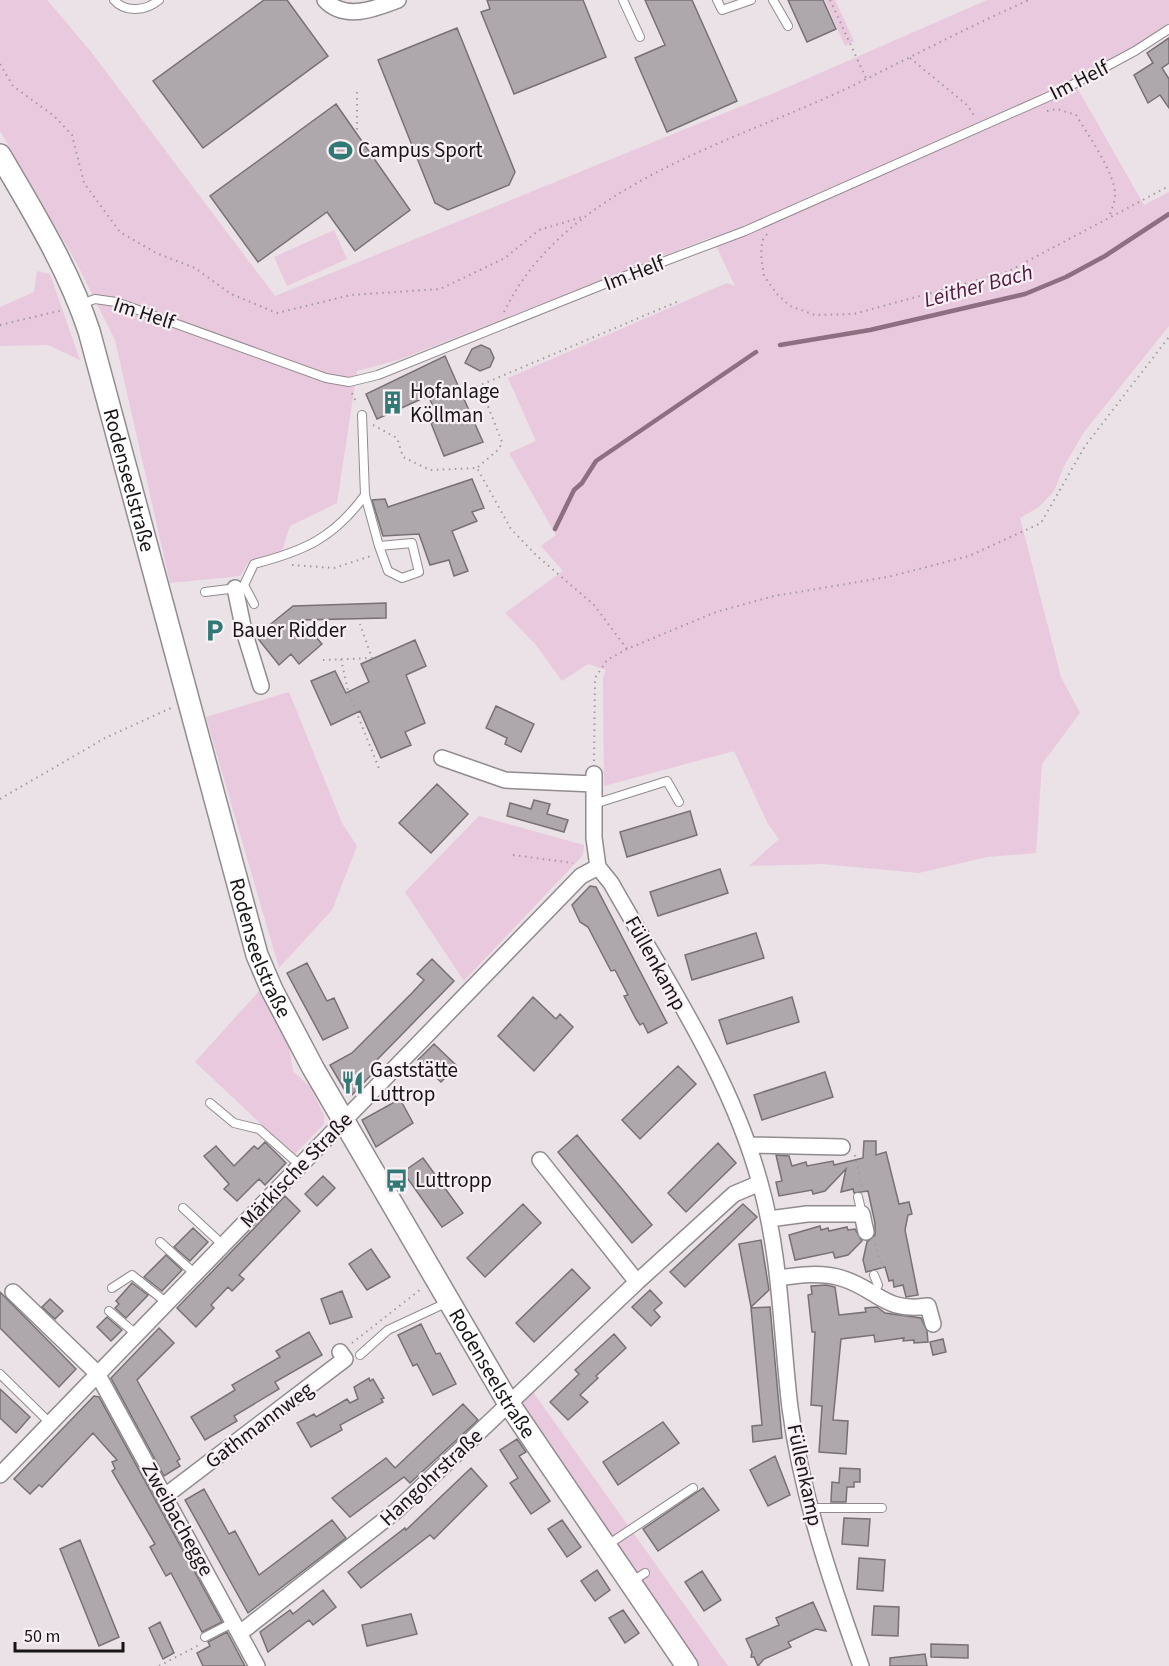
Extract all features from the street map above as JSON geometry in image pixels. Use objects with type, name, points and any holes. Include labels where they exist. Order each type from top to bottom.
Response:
[{"type":"main road","name":"Rodenseelstraße","points":[[0,155],[54,247],[80,304],[257,955],[272,990],[509,1404],[605,1547],[638,1578],[687,1666]]},
{"type":"street","points":[[325,0],[352,13],[375,10],[398,0]]},
{"type":"street","points":[[239,586],[244,632],[261,686]]},
{"type":"street","points":[[442,758],[505,780],[594,779]]},
{"type":"street","name":"Füllenkamp","points":[[594,779],[594,838],[598,867],[611,883],[726,1092],[748,1145],[760,1183],[779,1278],[790,1407],[810,1508],[826,1567],[861,1666]]},
{"type":"street","name":"Märkische Straße","points":[[1,1470],[50,1423],[301,1166],[581,876],[598,867]]},
{"type":"street","points":[[748,1145],[842,1147]]},
{"type":"street","points":[[540,1160],[637,1282]]},
{"type":"street","name":"Hangohrstraße","points":[[237,1628],[396,1511],[637,1282],[735,1194],[760,1183]]},
{"type":"street","points":[[769,1219],[860,1205],[866,1232]]},
{"type":"street","points":[[779,1278],[816,1275],[874,1283],[890,1304],[908,1309],[928,1306],[933,1324]]},
{"type":"street","points":[[13,1292],[97,1373]]},
{"type":"street","name":"Gathmannweg","points":[[165,1496],[345,1359],[340,1352]]},
{"type":"street","name":"Zweibachegge","points":[[97,1373],[257,1666]]},
{"type":"lane","points":[[114,0],[119,6],[135,10],[153,5],[159,0]]},
{"type":"lane","points":[[623,0],[640,37]]},
{"type":"lane","points":[[717,0],[722,10],[751,0]]},
{"type":"lane","points":[[773,0],[788,26]]},
{"type":"lane","name":"Im Helf","points":[[80,304],[95,299],[116,302],[304,370],[349,382],[378,375],[745,231],[980,125],[1059,92],[1136,51],[1169,29]]},
{"type":"lane","points":[[362,415],[365,495],[380,550],[388,572],[402,578],[419,572],[412,543],[380,550]]},
{"type":"lane","points":[[205,592],[239,586],[255,564],[297,553],[338,527],[365,495]]},
{"type":"lane","points":[[239,586],[254,604]]},
{"type":"lane","points":[[594,804],[667,781],[679,802]]},
{"type":"lane","points":[[210,1103],[234,1123],[259,1129],[301,1166]]},
{"type":"lane","points":[[183,1208],[223,1245]]},
{"type":"lane","points":[[160,1242],[195,1274]]},
{"type":"lane","points":[[112,1288],[132,1275],[166,1303]]},
{"type":"lane","points":[[360,1355],[388,1330],[449,1302]]},
{"type":"lane","points":[[110,1311],[136,1334]]},
{"type":"lane","points":[[0,1374],[50,1423]]},
{"type":"lane","points":[[605,1547],[693,1488]]},
{"type":"lane","points":[[810,1508],[882,1508]]},
{"type":"lane","points":[[206,1637],[237,1628]]},
{"type":"path","points":[[830,0],[866,78]]},
{"type":"path","points":[[497,327],[513,292],[530,269],[563,233],[582,218],[650,176],[910,58],[1029,0]]},
{"type":"path","points":[[910,58],[967,105],[980,125]]},
{"type":"path","points":[[0,64],[13,86],[54,116],[72,135],[84,183],[120,232],[156,253],[195,268],[231,294],[277,313],[351,295],[440,289],[505,258],[539,230],[582,218]]},
{"type":"path","points":[[357,92],[357,133]]},
{"type":"path","points":[[1046,111],[1057,109],[1076,115],[1088,133],[1110,176],[1116,194],[1109,218]]},
{"type":"path","points":[[775,230],[762,241],[761,255],[764,276],[777,294],[790,306],[815,315],[854,314],[1007,272],[1169,186]]},
{"type":"path","points":[[471,389],[679,301]]},
{"type":"path","points":[[0,325],[45,316],[80,304]]},
{"type":"path","points":[[594,779],[595,678],[607,660],[627,649],[716,612],[774,596],[888,577],[969,556],[1041,523],[1085,446],[1169,337]]},
{"type":"path","points":[[349,382],[362,415],[377,429],[397,438],[403,457],[430,470],[477,468],[499,449],[502,442],[480,386]]},
{"type":"path","points":[[477,468],[511,529],[536,555],[588,599],[627,649]]},
{"type":"path","points":[[275,559],[293,565],[334,568],[380,550]]},
{"type":"path","points":[[323,660],[372,658],[360,624]]},
{"type":"path","points":[[341,659],[348,692],[380,771]]},
{"type":"path","points":[[0,799],[105,738],[188,702]]},
{"type":"path","points":[[513,855],[598,867]]},
{"type":"path","points":[[842,1147],[855,1155],[866,1202],[860,1205]]},
{"type":"path","points":[[866,1232],[873,1234],[884,1275],[874,1283]]},
{"type":"path","points":[[340,1352],[435,1278]]},
{"type":"path","points":[[159,1666],[202,1643],[206,1637]]},
{"type":"shaded area","points":[[0,0],[47,0],[49,2],[92,53],[275,296],[779,91],[987,0],[1169,0],[1169,28],[1075,84],[1144,205],[1169,192],[1169,326],[1084,432],[1064,466],[1054,491],[1039,507],[1020,518],[1061,677],[1080,713],[1042,764],[1036,853],[987,857],[919,873],[822,864],[749,866],[779,839],[768,824],[734,751],[604,786],[603,678],[606,670],[588,664],[562,681],[536,645],[505,613],[563,571],[541,546],[556,535],[509,453],[536,441],[508,378],[727,283],[735,286],[712,237],[398,360],[357,371],[337,503],[290,526],[282,551],[249,561],[240,576],[170,583],[115,340],[76,262],[0,131]]},
{"type":"shaded area","points":[[825,0],[835,0],[854,41],[845,46]]},
{"type":"shaded area","points":[[334,230],[347,259],[287,286],[274,257]]},
{"type":"shaded area","points":[[37,271],[50,274],[80,360],[48,345],[0,346],[0,307],[34,292]]},
{"type":"shaded area","points":[[289,692],[342,823],[357,846],[332,910],[279,968],[206,717]]},
{"type":"shaded area","points":[[479,816],[584,845],[583,855],[464,981],[405,892]]},
{"type":"shaded area","points":[[260,990],[289,1047],[293,1071],[310,1087],[324,1115],[324,1124],[294,1155],[195,1062]]},
{"type":"shaded area","points":[[533,1392],[728,1666],[690,1666],[511,1405]]},
{"type":"building","points":[[264,0],[287,0],[328,56],[203,148],[153,81]]},
{"type":"building","points":[[487,0],[583,0],[606,57],[514,94],[481,12],[490,9]]},
{"type":"building","points":[[645,0],[692,0],[737,101],[667,132],[635,58],[665,45]]},
{"type":"building","points":[[788,0],[823,0],[836,29],[807,42]]},
{"type":"building","points":[[457,28],[515,172],[509,185],[448,210],[435,203],[378,60]]},
{"type":"building","points":[[1169,38],[1169,63],[1162,68],[1169,79],[1169,108],[1160,95],[1148,103],[1134,75],[1153,63],[1147,53]]},
{"type":"building","points":[[336,104],[410,210],[355,251],[327,212],[258,262],[210,196]]},
{"type":"building","points":[[481,345],[490,349],[494,358],[490,367],[480,371],[465,363],[472,349]]},
{"type":"building","name":"Hofanlage Köllman","points":[[445,356],[483,442],[444,456],[431,423],[440,420],[428,396],[377,419],[366,394]]},
{"type":"building","points":[[472,479],[484,508],[472,512],[477,521],[452,531],[468,571],[454,576],[449,560],[430,565],[419,534],[383,536],[372,500],[385,499],[388,507]]},
{"type":"building","points":[[386,603],[386,618],[301,620],[322,644],[299,664],[291,654],[279,665],[256,636],[293,606]]},
{"type":"building","points":[[415,640],[426,666],[406,675],[425,723],[405,732],[411,745],[381,758],[360,711],[331,725],[311,681],[335,671],[346,693],[369,682],[361,664]]},
{"type":"building","points":[[496,706],[534,724],[521,752],[505,744],[507,738],[486,728]]},
{"type":"building","points":[[437,784],[468,814],[431,853],[399,823]]},
{"type":"building","points":[[534,800],[550,804],[547,814],[568,820],[564,832],[507,816],[510,803],[531,809]]},
{"type":"building","points":[[690,811],[697,835],[627,857],[620,832]]},
{"type":"building","points":[[720,869],[728,893],[658,916],[650,892]]},
{"type":"building","points":[[590,886],[596,887],[667,1023],[648,1033],[643,1023],[640,1025],[636,1019],[624,996],[628,995],[615,970],[611,971],[588,927],[580,922],[572,905]]},
{"type":"building","points":[[756,933],[764,958],[692,980],[685,955]]},
{"type":"building","points":[[432,959],[454,981],[371,1066],[375,1071],[352,1095],[347,1094],[330,1065],[352,1053],[412,993],[424,980],[417,974]]},
{"type":"building","points":[[307,963],[327,1001],[334,998],[348,1028],[323,1040],[287,973]]},
{"type":"building","points":[[533,997],[556,1019],[560,1014],[573,1027],[534,1071],[498,1036]]},
{"type":"building","points":[[792,997],[799,1022],[727,1044],[719,1020]]},
{"type":"building","points":[[434,1044],[457,1066],[441,1082],[418,1060]]},
{"type":"building","points":[[678,1066],[696,1084],[640,1139],[622,1120]]},
{"type":"building","points":[[825,1072],[833,1097],[762,1120],[754,1095]]},
{"type":"building","points":[[400,1099],[413,1123],[376,1147],[362,1120]]},
{"type":"building","points":[[577,1135],[652,1225],[632,1243],[558,1152]]},
{"type":"building","points":[[864,1141],[876,1141],[876,1155],[886,1152],[899,1204],[909,1202],[912,1214],[908,1215],[905,1230],[918,1295],[906,1297],[903,1285],[894,1287],[893,1280],[889,1281],[885,1267],[866,1272],[863,1260],[867,1242],[875,1235],[875,1223],[868,1191],[854,1193],[853,1189],[841,1192],[846,1169],[825,1191],[813,1194],[812,1190],[779,1196],[776,1182],[782,1181],[776,1155],[789,1156],[792,1166],[806,1162],[807,1166],[833,1161],[834,1165],[863,1158]]},
{"type":"building","points":[[265,1142],[286,1163],[265,1185],[259,1179],[237,1201],[224,1189],[229,1184],[204,1156],[216,1146],[234,1166],[254,1146],[258,1149]]},
{"type":"building","points":[[718,1143],[736,1163],[686,1212],[668,1193]]},
{"type":"building","points":[[423,1158],[463,1213],[442,1227],[403,1172]]},
{"type":"building","points":[[323,1176],[335,1188],[317,1206],[305,1194]]},
{"type":"building","points":[[285,1196],[300,1211],[239,1275],[244,1279],[232,1291],[228,1287],[211,1305],[214,1308],[196,1327],[177,1308]]},
{"type":"building","points":[[523,1204],[541,1223],[485,1277],[467,1258]]},
{"type":"building","points":[[743,1204],[757,1217],[685,1287],[670,1272]]},
{"type":"building","points":[[820,1226],[821,1230],[828,1228],[829,1231],[847,1227],[848,1230],[855,1229],[862,1241],[848,1255],[835,1258],[833,1252],[795,1260],[789,1235]]},
{"type":"building","points":[[193,1228],[208,1242],[190,1261],[174,1247]]},
{"type":"building","points":[[761,1240],[769,1290],[751,1307],[739,1244]]},
{"type":"building","points":[[371,1249],[390,1277],[367,1290],[349,1264]]},
{"type":"building","points":[[166,1255],[182,1270],[162,1291],[144,1277]]},
{"type":"building","points":[[572,1269],[590,1288],[534,1342],[516,1323]]},
{"type":"building","points":[[132,1283],[148,1295],[126,1318],[115,1308],[119,1304],[116,1301]]},
{"type":"building","points":[[811,1286],[835,1287],[839,1315],[866,1312],[865,1308],[877,1307],[885,1313],[921,1318],[927,1331],[928,1342],[914,1343],[914,1340],[903,1341],[904,1338],[875,1342],[874,1335],[841,1339],[833,1420],[848,1421],[846,1454],[819,1452],[822,1406],[811,1405],[815,1332],[812,1332],[808,1295],[812,1294]]},
{"type":"building","points":[[650,1290],[662,1303],[654,1310],[660,1317],[651,1326],[632,1307]]},
{"type":"building","points":[[342,1291],[352,1317],[330,1324],[321,1299]]},
{"type":"building","points":[[0,1292],[76,1369],[59,1387],[0,1328]]},
{"type":"building","points":[[50,1299],[63,1311],[55,1319],[42,1307]]},
{"type":"building","points":[[770,1307],[782,1438],[753,1442],[752,1426],[762,1425],[751,1308]]},
{"type":"building","points":[[107,1317],[122,1330],[111,1341],[97,1327]]},
{"type":"building","points":[[421,1324],[436,1354],[440,1353],[456,1384],[433,1395],[417,1364],[413,1366],[398,1335]]},
{"type":"building","points":[[159,1328],[174,1343],[137,1380],[180,1459],[177,1461],[180,1466],[164,1476],[111,1378]]},
{"type":"building","points":[[309,1332],[322,1355],[275,1382],[279,1389],[234,1416],[237,1421],[205,1440],[191,1417],[235,1390],[232,1385],[280,1357],[276,1351]]},
{"type":"building","points":[[614,1334],[626,1348],[596,1376],[598,1378],[580,1395],[588,1402],[568,1420],[550,1402],[579,1374],[575,1370]]},
{"type":"building","points":[[943,1339],[946,1352],[933,1355],[930,1342]]},
{"type":"building","points":[[369,1378],[370,1381],[373,1379],[384,1398],[381,1399],[383,1402],[340,1425],[342,1430],[311,1447],[297,1423],[314,1414],[316,1417],[347,1399],[350,1403],[358,1399],[354,1387]]},
{"type":"building","points":[[0,1389],[30,1417],[16,1433],[0,1418]]},
{"type":"building","points":[[94,1396],[99,1397],[222,1622],[202,1632],[171,1573],[166,1576],[150,1547],[155,1544],[112,1471],[115,1469],[112,1462],[117,1460],[93,1433],[42,1487],[39,1485],[30,1494],[14,1479]]},
{"type":"building","points":[[463,1404],[478,1420],[410,1483],[404,1477],[350,1517],[332,1498],[386,1458],[395,1468]]},
{"type":"building","points":[[663,1422],[679,1443],[618,1485],[603,1462]]},
{"type":"building","points":[[517,1439],[526,1452],[519,1456],[550,1501],[531,1514],[510,1483],[518,1478],[500,1450]]},
{"type":"building","points":[[775,1456],[790,1495],[768,1506],[750,1470]]},
{"type":"building","points":[[471,1468],[487,1486],[434,1539],[430,1535],[361,1588],[348,1572],[405,1528],[406,1530]]},
{"type":"building","points":[[840,1468],[860,1469],[860,1482],[854,1482],[854,1487],[847,1487],[846,1502],[831,1502],[832,1482],[839,1483]]},
{"type":"building","points":[[703,1488],[719,1510],[658,1551],[643,1529]]},
{"type":"building","points":[[204,1489],[229,1534],[235,1531],[259,1575],[332,1520],[346,1538],[248,1613],[185,1500]]},
{"type":"building","points":[[844,1518],[870,1519],[868,1546],[842,1544]]},
{"type":"building","points":[[562,1520],[581,1547],[567,1557],[548,1529]]},
{"type":"building","points":[[80,1540],[119,1637],[99,1646],[60,1549]]},
{"type":"building","points":[[859,1558],[885,1560],[883,1591],[857,1589]]},
{"type":"building","points":[[597,1570],[610,1590],[595,1601],[581,1581]]},
{"type":"building","points":[[702,1571],[721,1600],[704,1611],[685,1582]]},
{"type":"building","points":[[323,1590],[336,1607],[313,1625],[309,1620],[268,1652],[260,1632],[290,1610],[293,1614]]},
{"type":"building","points":[[813,1602],[826,1631],[816,1629],[788,1642],[791,1647],[764,1659],[758,1666],[754,1657],[751,1657],[752,1652],[746,1639],[779,1625],[776,1618]]},
{"type":"building","points":[[874,1606],[899,1607],[898,1636],[872,1635]]},
{"type":"building","points":[[623,1610],[639,1633],[625,1643],[609,1618]]},
{"type":"building","points":[[411,1614],[417,1634],[367,1646],[362,1625]]},
{"type":"building","points":[[160,1622],[174,1653],[163,1659],[149,1628]]},
{"type":"building","points":[[227,1632],[245,1666],[203,1666],[197,1653],[210,1646],[208,1642]]},
{"type":"building","points":[[931,1644],[968,1645],[968,1658],[931,1657]]},
{"type":"building","points":[[925,1654],[927,1666],[890,1666],[890,1658]]},
{"type":"waterway","name":"Leither Bach","points":[[780,345],[870,330],[1025,294],[1066,277],[1105,256],[1169,214]]},
{"type":"waterway","name":"Leither Bach","points":[[555,529],[574,490],[582,483],[596,461],[756,352]]},
{"type":"place","name":"Campus Sport","points":[[340,150]]},
{"type":"place","name":"Hofanlage Köllman","points":[[392,403]]},
{"type":"place","name":"Bauer Ridder","points":[[214,630]]},
{"type":"place","name":"Gaststätte Luttrop","points":[[352,1082]]},
{"type":"place","name":"Luttropp","points":[[397,1180]]}]
